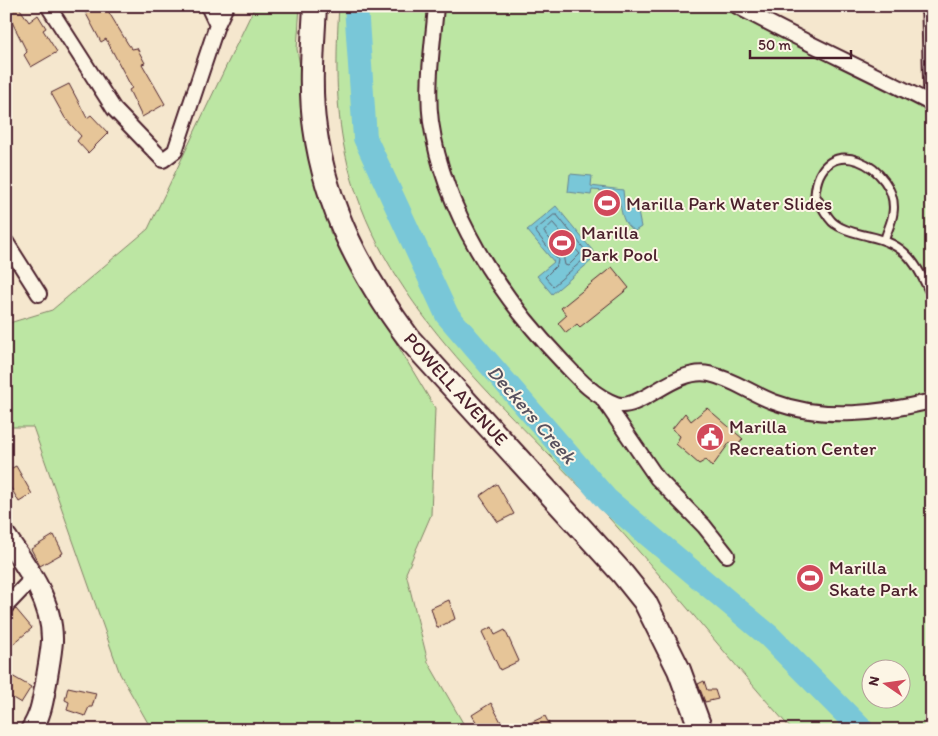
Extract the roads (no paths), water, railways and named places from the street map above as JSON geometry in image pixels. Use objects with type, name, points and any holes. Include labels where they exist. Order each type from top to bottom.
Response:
[{"type":"main road","name":"POWELL AVENUE","points":[[315,6],[312,72],[314,126],[324,177],[347,241],[380,301],[410,340],[621,572],[645,602],[679,670],[701,730]]},
{"type":"street","points":[[48,6],[114,110],[163,160],[175,151],[217,25],[226,6]]},
{"type":"street","points":[[208,6],[217,25]]},
{"type":"street","points":[[436,6],[430,83],[431,121],[439,161],[454,201],[496,282],[553,351],[580,380],[603,398],[619,405],[634,403],[671,381],[688,375],[707,373],[726,379],[774,402],[805,409],[864,413],[932,401]]},
{"type":"street","points":[[737,6],[782,30],[864,68],[930,103]]},
{"type":"street","points":[[6,242],[39,294]]},
{"type":"street","points":[[603,398],[657,478],[704,526],[727,555]]},
{"type":"street","points":[[6,537],[30,572],[49,614],[52,640],[39,727]]},
{"type":"street","points":[[6,606],[27,584],[30,572]]},
{"type":"lane","points":[[924,6],[930,103]]},
{"type":"lane","points":[[885,239],[893,212],[890,188],[871,166],[845,157],[830,162],[820,172],[815,195],[834,224],[852,232],[885,239],[900,247],[921,274],[932,297]]},
{"type":"water","name":"Marilla Park Water Slides","points":[[570,174],[592,176],[591,186],[623,190],[625,210],[632,206],[637,207],[641,227],[635,231],[624,220],[618,195],[615,194],[617,201],[604,208],[599,204],[599,198],[604,191],[592,190],[591,195],[568,192]]},
{"type":"water","name":"Marilla Park Pool","points":[[556,206],[597,256],[552,294],[537,276],[554,262],[527,230]]},
{"type":"waterway","name":"Deckers Creek","points":[[356,6],[365,138],[447,315],[607,500],[769,636],[862,730]]},
{"type":"place","name":"Marilla Park Water Slides","points":[[607,203]]},
{"type":"place","name":"Marilla Park Pool","points":[[562,243]]},
{"type":"place","name":"Marilla Recreation Center","points":[[710,437]]},
{"type":"place","name":"Marilla Skate Park","points":[[810,578]]}]
